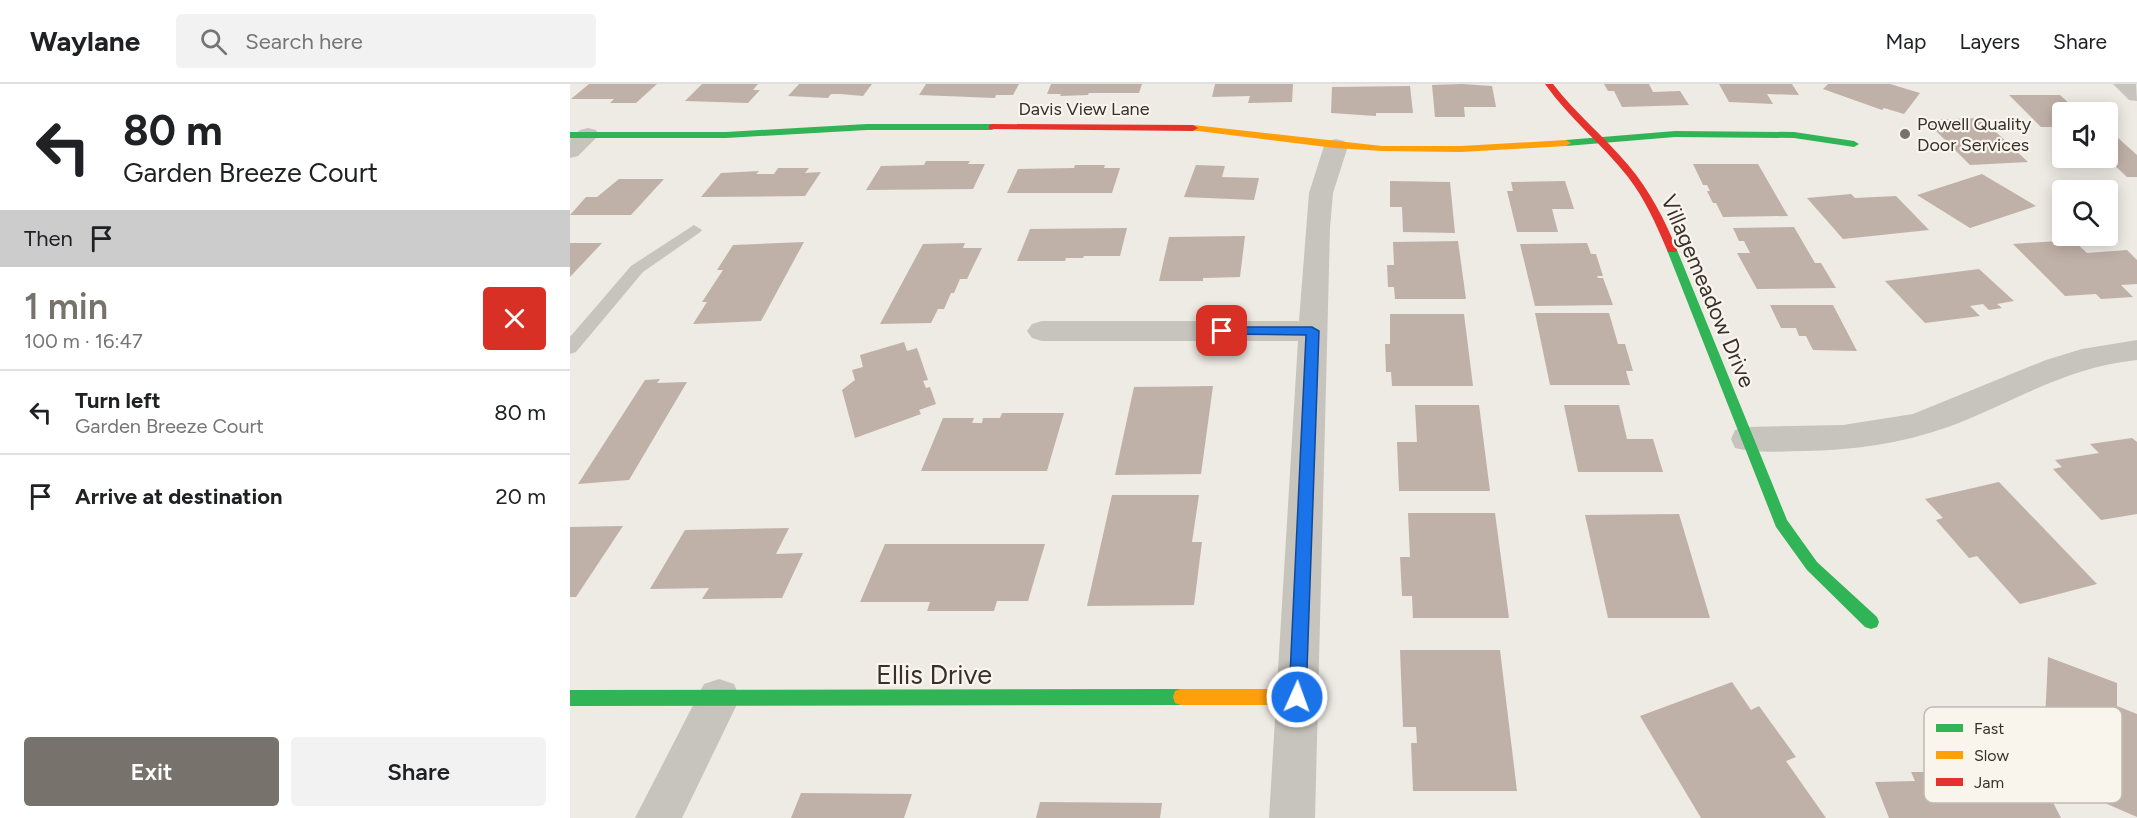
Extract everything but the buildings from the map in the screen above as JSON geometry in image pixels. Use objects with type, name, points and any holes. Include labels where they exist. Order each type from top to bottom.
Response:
[{"type":"street","name":"Villagemeadow Drive","points":[[1549,84],[1579,124],[1628,171],[1659,219],[1781,523],[1812,566],[1871,622]]},
{"type":"street","points":[[2123,84],[2137,95]]},
{"type":"street","name":"Davis View Lane","points":[[579,135],[750,134],[867,127],[1171,127],[1229,130],[1336,146],[1485,147],[1658,134],[1770,134],[1854,144]]},
{"type":"street","points":[[570,151],[579,135]]},
{"type":"street","points":[[1292,818],[1319,210],[1325,178],[1336,146]]},
{"type":"street","points":[[1042,331],[1312,331]]},
{"type":"street","points":[[1747,439],[1812,439],[1885,433],[1936,419],[2034,374],[2074,361],[2137,350]]},
{"type":"street","name":"Ellis Drive","points":[[570,698],[1297,697]]},
{"type":"street","points":[[658,818],[719,698]]},
{"type":"lane","points":[[570,348],[637,270],[694,230]]},
{"type":"traffic: fast","points":[[570,135],[726,135],[867,127],[992,127]]},
{"type":"traffic: fast","points":[[1566,143],[1675,134],[1794,135],[1854,144]]},
{"type":"traffic: fast","points":[[1672,250],[1781,523],[1812,566],[1871,622]]},
{"type":"traffic: fast","points":[[570,698],[1181,697]]},
{"type":"traffic: slow","points":[[1193,128],[1335,145],[1382,148],[1461,149],[1566,143]]},
{"type":"traffic: slow","points":[[1181,697],[1297,697]]},
{"type":"traffic: jam","points":[[1549,84],[1566,106],[1632,175],[1651,206],[1672,250]]},
{"type":"traffic: jam","points":[[992,127],[1193,128]]},
{"type":"place","name":"Powell Quality Door Services","points":[[1905,134]]},
{"type":"route","points":[[1222,331],[1312,331],[1297,697]]}]
